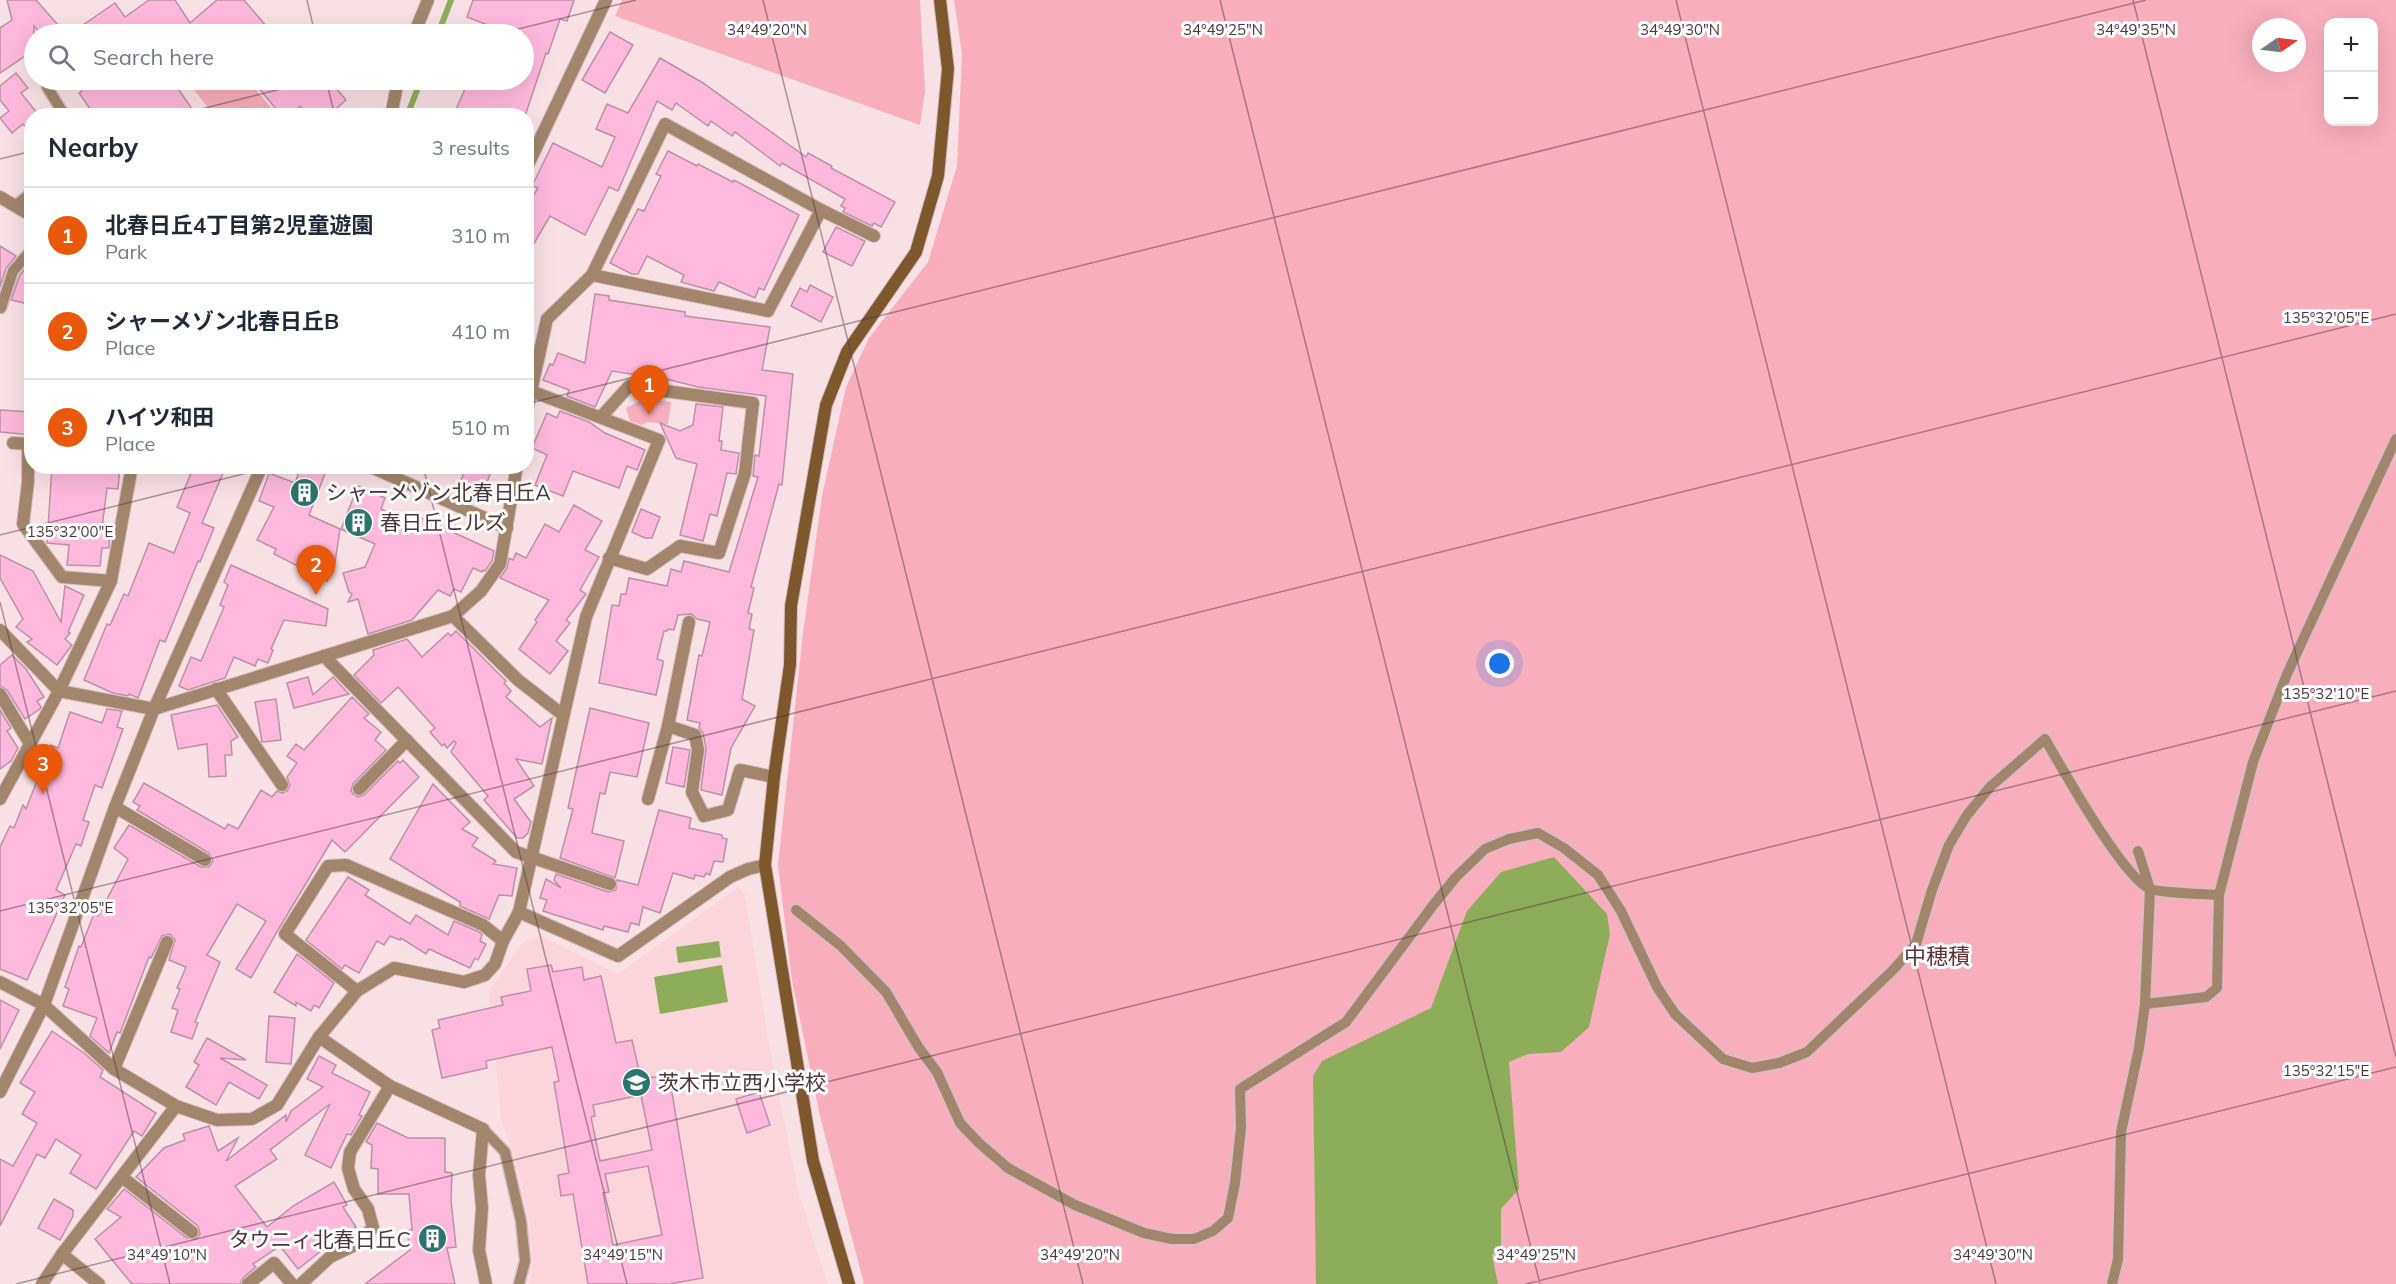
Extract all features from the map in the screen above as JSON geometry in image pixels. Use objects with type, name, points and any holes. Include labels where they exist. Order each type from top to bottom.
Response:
[{"type":"street","points":[[418,24],[428,0]]},
{"type":"street","points":[[534,152],[606,0]]},
{"type":"street","points":[[849,1284],[813,1161],[765,865],[774,777],[790,665],[791,606],[826,405],[847,352],[916,252],[938,176],[948,69],[939,0]]},
{"type":"street","points":[[393,108],[396,90]]},
{"type":"street","points":[[534,378],[547,319],[592,275],[665,124],[821,210],[874,236]]},
{"type":"street","points":[[0,197],[24,211]]},
{"type":"street","points":[[592,275],[768,311],[821,210]]},
{"type":"street","points":[[601,417],[629,386],[753,403],[745,473],[719,553],[680,546],[647,569],[609,558]]},
{"type":"street","points":[[0,982],[44,1005],[114,1069],[176,1107],[217,1120],[252,1119],[277,1105],[319,1037],[357,991],[394,968],[464,982],[485,975],[495,964],[503,941],[519,912],[586,617],[659,440],[534,392]]},
{"type":"street","points":[[13,443],[24,444]]},
{"type":"street","points":[[28,474],[22,524],[62,577],[111,581]]},
{"type":"street","points":[[0,799],[59,691],[111,581],[131,474]]},
{"type":"street","points":[[0,1092],[44,1005],[115,807],[154,709],[258,474]]},
{"type":"street","points":[[387,474],[507,528]]},
{"type":"street","points":[[0,630],[59,691],[154,709],[453,616],[481,591],[500,564],[517,474]]},
{"type":"street","points":[[453,616],[518,680],[563,715]]},
{"type":"street","points":[[648,799],[668,726],[689,622]]},
{"type":"street","points":[[324,656],[516,852],[610,884]]},
{"type":"street","points":[[216,689],[282,785]]},
{"type":"street","points":[[0,694],[30,744]]},
{"type":"street","points":[[668,726],[695,735],[698,750],[692,792],[704,816],[728,810],[740,770],[774,777]]},
{"type":"street","points":[[359,789],[407,740]]},
{"type":"street","points":[[115,807],[205,860]]},
{"type":"street","points":[[357,991],[285,934],[328,866],[346,865],[483,924],[503,941]]},
{"type":"street","points":[[519,912],[618,956],[730,877],[765,865]]},
{"type":"street","points":[[114,1069],[167,942]]},
{"type":"street","points":[[319,1037],[390,1086],[483,1129],[479,1175],[482,1208],[479,1250],[486,1284]]},
{"type":"street","points":[[301,1284],[330,1257],[353,1246],[373,1228],[368,1209],[354,1188],[348,1168],[350,1152],[390,1086]]},
{"type":"street","points":[[42,1284],[62,1254],[176,1107]]},
{"type":"street","points":[[122,1177],[192,1232]]},
{"type":"street","points":[[62,1254],[99,1284]]},
{"type":"street","points":[[248,1284],[274,1263],[292,1284]]},
{"type":"lane","points":[[49,90],[60,108]]},
{"type":"lane","points":[[15,206],[24,199]]},
{"type":"lane","points":[[1,308],[13,271],[24,258]]},
{"type":"lane","points":[[2145,1004],[2206,997],[2217,988],[2219,895],[2257,751],[2287,674],[2396,438]]},
{"type":"lane","points":[[796,910],[841,946],[886,992],[937,1072],[960,1124],[1008,1168],[1075,1205],[1144,1233],[1172,1239],[1194,1239],[1213,1231],[1228,1218],[1241,1128],[1240,1089],[1346,1022],[1456,877],[1485,849],[1509,839],[1538,833],[1564,848],[1598,875],[1621,911],[1657,987],[1675,1014],[1723,1059],[1752,1068],[1779,1063],[1807,1052],[1893,970],[1916,944],[1932,890],[1949,845],[1967,815],[1990,787],[2045,740],[2090,814],[2134,876],[2150,889],[2219,895]]},
{"type":"lane","points":[[2112,1284],[2118,1259],[2121,1132],[2139,1048],[2145,1004],[2150,889],[2138,851]]},
{"type":"lane","points":[[483,1129],[505,1152],[521,1221],[525,1261],[519,1284]]},
{"type":"shaded area","points":[[622,0],[920,0],[925,91],[920,125],[615,16]]},
{"type":"shaded area","points":[[954,0],[2396,0],[2396,1284],[864,1284],[820,1116],[792,981],[778,865],[803,633],[822,496],[846,387],[869,338],[928,262],[957,166],[962,54]]},
{"type":"shaded area","points":[[194,90],[256,90],[271,108],[208,108]]},
{"type":"shaded area","points":[[644,399],[671,402],[668,424],[648,422],[642,425],[630,421],[626,408]]},
{"type":"shaded area","points":[[1554,857],[1607,914],[1610,934],[1589,1027],[1561,1052],[1528,1054],[1509,1062],[1519,1189],[1501,1209],[1501,1246],[1492,1255],[1498,1284],[1316,1284],[1313,1076],[1322,1061],[1431,1008],[1467,911],[1501,872]]},
{"type":"shaded area","name":"茨木市立西小学校","points":[[738,887],[745,894],[769,1045],[799,1194],[828,1284],[528,1284],[534,1262],[528,1216],[515,1157],[501,1119],[489,991],[523,942],[541,936],[618,974]]},
{"type":"shaded area","points":[[719,941],[721,957],[678,963],[676,947]]},
{"type":"shaded area","points":[[722,965],[728,1002],[660,1014],[654,977]]},
{"type":"building","points":[[7,0],[36,0],[57,24],[24,24],[24,57],[0,73],[0,28],[12,20]]},
{"type":"building","points":[[149,0],[175,0],[190,23],[217,0],[244,0],[264,24],[85,24],[115,3],[125,17]]},
{"type":"building","points":[[473,0],[574,0],[567,21],[560,19],[534,89],[534,24],[485,24],[467,17]]},
{"type":"building","points":[[610,32],[633,45],[605,93],[582,80]]},
{"type":"building","points":[[660,58],[703,83],[806,157],[808,153],[895,202],[881,227],[874,223],[872,226],[843,212],[845,208],[841,206],[845,199],[782,163],[780,166],[735,132],[732,136],[711,121],[708,126],[676,103],[672,110],[657,101],[618,191],[609,187],[585,235],[550,216],[534,243],[534,195],[538,188],[534,187],[534,182],[553,143],[602,167],[615,137],[596,129],[607,104],[628,113]]},
{"type":"building","points":[[16,73],[24,83],[25,90],[21,93],[33,108],[24,108],[24,125],[12,133],[0,118],[9,111],[0,100],[0,86]]},
{"type":"building","points":[[179,90],[191,108],[89,108],[79,93],[82,91]]},
{"type":"building","points":[[260,90],[338,90],[346,100],[337,108],[302,108],[300,106],[298,108],[275,108]]},
{"type":"building","points":[[465,90],[534,90],[528,108],[457,108]]},
{"type":"building","points":[[668,151],[733,182],[734,180],[799,215],[764,290],[759,288],[755,298],[719,282],[714,291],[681,282],[684,275],[647,256],[638,274],[632,274],[610,263],[638,209],[644,211],[661,176],[656,174]]},
{"type":"building","points":[[836,227],[865,241],[852,266],[823,252]]},
{"type":"building","points":[[0,246],[16,256],[6,268],[0,287]]},
{"type":"building","points":[[24,270],[24,303],[11,300]]},
{"type":"building","points":[[810,285],[833,297],[821,322],[791,306],[800,288],[807,292]]},
{"type":"building","points":[[595,294],[609,296],[609,300],[685,312],[685,316],[770,327],[762,370],[793,374],[782,485],[779,484],[751,587],[754,588],[748,613],[752,614],[749,629],[754,630],[742,699],[755,706],[731,748],[722,795],[701,790],[706,748],[703,733],[699,728],[700,723],[687,720],[699,655],[702,656],[710,622],[697,619],[691,614],[678,615],[674,630],[664,631],[657,659],[663,661],[663,664],[656,695],[599,683],[612,605],[619,606],[621,594],[626,594],[629,578],[667,586],[671,569],[681,572],[684,561],[729,572],[758,477],[753,476],[755,455],[759,456],[766,396],[698,387],[612,371],[595,407],[567,396],[569,390],[543,380],[558,353],[585,363]]},
{"type":"building","points":[[696,404],[723,407],[719,441],[722,441],[721,450],[739,453],[736,474],[727,473],[717,516],[710,514],[703,541],[680,535],[697,464],[676,458],[660,423],[680,431],[693,425]]},
{"type":"building","points":[[0,410],[24,412],[24,434],[0,432]]},
{"type":"building","points":[[560,411],[589,422],[605,433],[645,450],[637,470],[627,466],[619,488],[573,471],[563,496],[535,485],[547,455],[534,449],[534,443],[547,413],[557,418]]},
{"type":"building","points":[[51,474],[119,474],[118,489],[107,488],[102,528],[110,529],[109,548],[102,548],[100,566],[67,565],[69,545],[47,543]]},
{"type":"building","points":[[191,474],[223,474],[202,523],[214,528],[165,642],[160,640],[138,698],[129,694],[128,696],[113,693],[84,680],[107,624],[110,625],[124,594],[128,596],[149,543],[174,553],[190,513],[177,507]]},
{"type":"building","points":[[269,474],[295,483],[298,474],[325,474],[309,515],[340,529],[335,562],[327,581],[274,554],[276,549],[257,540],[274,507],[259,501]]},
{"type":"building","points":[[464,474],[490,474],[482,496],[458,487]]},
{"type":"building","points":[[358,486],[385,498],[381,509],[408,522],[413,514],[494,551],[492,561],[485,571],[473,568],[461,592],[454,589],[450,596],[438,590],[412,620],[368,634],[358,599],[348,602],[352,594],[349,592],[343,573],[365,567],[375,544],[341,529]]},
{"type":"building","points":[[574,505],[602,521],[585,550],[599,557],[580,590],[586,594],[566,620],[570,623],[556,641],[568,651],[550,674],[519,649],[549,600],[500,578],[507,568],[509,558],[513,560],[516,553],[526,558],[545,524],[559,532]]},
{"type":"building","points":[[641,509],[660,517],[652,538],[645,538],[632,532]]},
{"type":"building","points":[[0,555],[33,571],[61,622],[65,586],[84,595],[68,632],[70,633],[65,639],[72,645],[57,665],[27,642],[32,639],[16,627],[23,619],[0,578]]},
{"type":"building","points":[[231,565],[328,609],[326,626],[284,620],[271,649],[273,650],[268,663],[258,659],[255,666],[234,657],[225,678],[188,690],[179,686],[191,657],[201,661],[224,607],[220,605],[228,585],[224,582]]},
{"type":"building","points":[[456,631],[506,681],[504,683],[511,691],[506,697],[540,727],[552,718],[542,764],[516,759],[534,786],[514,799],[531,822],[528,833],[523,838],[517,838],[484,800],[488,796],[451,752],[456,743],[454,741],[447,748],[444,744],[442,746],[430,732],[435,728],[398,687],[381,703],[354,675],[374,655],[373,650],[407,639],[422,657],[448,633],[451,636]]},
{"type":"building","points":[[12,655],[26,669],[44,697],[37,701],[40,709],[25,719],[7,690],[0,686],[0,665]]},
{"type":"building","points":[[308,677],[313,695],[333,677],[349,694],[294,708],[287,683]]},
{"type":"building","points":[[352,697],[369,714],[364,718],[381,732],[375,740],[386,750],[353,784],[351,791],[353,794],[358,797],[364,795],[398,761],[400,763],[403,760],[419,777],[345,852],[332,840],[251,978],[236,969],[266,921],[237,904],[207,955],[220,962],[195,1022],[198,1023],[192,1039],[171,1032],[178,1010],[172,1008],[186,967],[169,960],[175,940],[170,934],[162,936],[151,958],[149,957],[120,1033],[117,1032],[109,1053],[90,1036],[97,1018],[63,1006],[69,989],[65,987],[79,946],[81,947],[94,914],[98,916],[128,859],[114,848],[129,825],[201,867],[209,867],[213,861],[209,853],[137,810],[140,806],[133,802],[144,783],[225,829],[228,824],[238,829],[261,790],[272,797],[277,791],[282,793],[287,791],[290,785],[287,777],[297,763],[287,756],[296,744],[304,750]]},
{"type":"building","points":[[276,699],[281,740],[262,742],[255,702]]},
{"type":"building","points":[[217,705],[238,737],[231,741],[232,755],[225,755],[226,776],[209,777],[207,744],[178,749],[171,715]]},
{"type":"building","points":[[590,708],[649,723],[637,777],[610,772],[605,794],[600,793],[592,833],[624,841],[615,878],[560,858],[573,809],[568,808]]},
{"type":"building","points":[[107,709],[122,711],[117,727],[123,729],[102,788],[95,785],[83,820],[89,822],[81,846],[76,844],[56,890],[65,895],[27,980],[0,969],[0,847],[10,826],[14,828],[23,805],[26,809],[51,745],[58,748],[70,712],[102,723]]},
{"type":"building","points":[[0,710],[11,728],[7,731],[18,748],[11,761],[0,769]]},
{"type":"building","points":[[673,747],[690,750],[684,787],[666,783]]},
{"type":"building","points":[[433,784],[470,822],[462,829],[478,838],[472,846],[496,861],[493,864],[517,868],[512,896],[499,895],[489,919],[460,906],[460,902],[390,859]]},
{"type":"building","points":[[659,810],[691,818],[689,828],[722,835],[722,838],[727,839],[723,862],[714,861],[710,875],[706,873],[704,877],[695,875],[694,879],[673,873],[660,913],[643,907],[639,925],[631,923],[628,932],[604,926],[603,930],[543,911],[547,900],[540,898],[546,879],[561,888],[554,880],[556,874],[608,892],[616,890],[617,880],[638,885]]},
{"type":"building","points":[[348,877],[369,890],[365,895],[410,924],[416,915],[448,935],[454,921],[479,932],[482,935],[480,941],[486,944],[478,960],[475,958],[470,968],[429,949],[426,954],[401,938],[400,940],[390,936],[384,945],[377,941],[359,973],[345,965],[342,969],[306,940]]},
{"type":"building","points":[[297,954],[334,983],[319,1008],[314,1005],[311,1011],[296,1002],[296,1006],[274,992]]},
{"type":"building","points":[[551,965],[553,972],[582,967],[584,980],[601,976],[616,1043],[632,1040],[641,1079],[669,1075],[703,1278],[669,1284],[588,1284],[573,1194],[561,1196],[558,1175],[569,1173],[554,1082],[559,1081],[552,1047],[486,1061],[487,1068],[442,1078],[432,1030],[440,1028],[438,1020],[503,1005],[501,997],[531,991],[527,969]],"holes":[[[641,1095],[652,1150],[600,1161],[591,1117],[595,1116],[593,1105]],[[648,1166],[662,1235],[613,1245],[603,1193],[609,1192],[605,1174]]]},
{"type":"building","points":[[0,1000],[19,1010],[0,1049]]},
{"type":"building","points":[[269,1016],[295,1018],[291,1064],[266,1062]]},
{"type":"building","points":[[52,1031],[84,1053],[103,1070],[100,1077],[156,1113],[142,1136],[134,1131],[96,1189],[70,1173],[81,1155],[56,1139],[45,1158],[37,1154],[0,1226],[0,1159],[13,1166],[37,1123],[22,1114],[35,1092],[20,1083]]},
{"type":"building","points":[[207,1038],[246,1060],[220,1058],[267,1085],[259,1099],[229,1082],[216,1105],[186,1087],[199,1065],[194,1062]]},
{"type":"building","points":[[319,1056],[336,1065],[332,1073],[370,1092],[359,1115],[362,1116],[351,1135],[347,1134],[331,1168],[305,1155],[330,1104],[270,1150],[277,1159],[235,1186],[267,1227],[293,1206],[334,1182],[347,1205],[343,1207],[356,1227],[298,1269],[280,1246],[253,1264],[256,1267],[243,1278],[240,1284],[132,1284],[95,1239],[121,1217],[107,1209],[124,1189],[187,1238],[196,1239],[200,1234],[198,1226],[136,1177],[164,1148],[185,1140],[183,1134],[209,1126],[218,1151],[238,1138],[226,1161],[286,1115],[286,1122],[291,1111],[323,1087],[307,1079]]},
{"type":"building","points":[[759,1092],[770,1125],[747,1133],[736,1099]]},
{"type":"building","points":[[377,1123],[408,1138],[445,1138],[445,1172],[452,1173],[451,1200],[456,1247],[447,1248],[455,1284],[365,1284],[410,1250],[407,1230],[412,1230],[409,1194],[378,1194],[378,1169],[371,1168],[372,1145],[366,1142]]},
{"type":"building","points":[[54,1199],[73,1210],[73,1216],[60,1240],[38,1228]]},
{"type":"waterway","points":[[442,24],[451,0]]},
{"type":"waterway","points":[[410,108],[417,90]]},
{"type":"place","name":"北春日丘4丁目第2児童遊園","points":[[649,415]]},
{"type":"place","name":"シャーメゾン北春日丘A","points":[[305,492]]},
{"type":"place","name":"春日丘ヒルズ","points":[[359,522]]},
{"type":"place","name":"シャーメゾン北春日丘B","points":[[316,595]]},
{"type":"place","name":"ハイツ和田","points":[[43,794]]},
{"type":"place","name":"茨木市立西小学校","points":[[637,1082]]},
{"type":"place","name":"タウニィ北春日丘C","points":[[432,1239]]},
{"type":"district","name":"中穂積","points":[[1937,956]]}]
